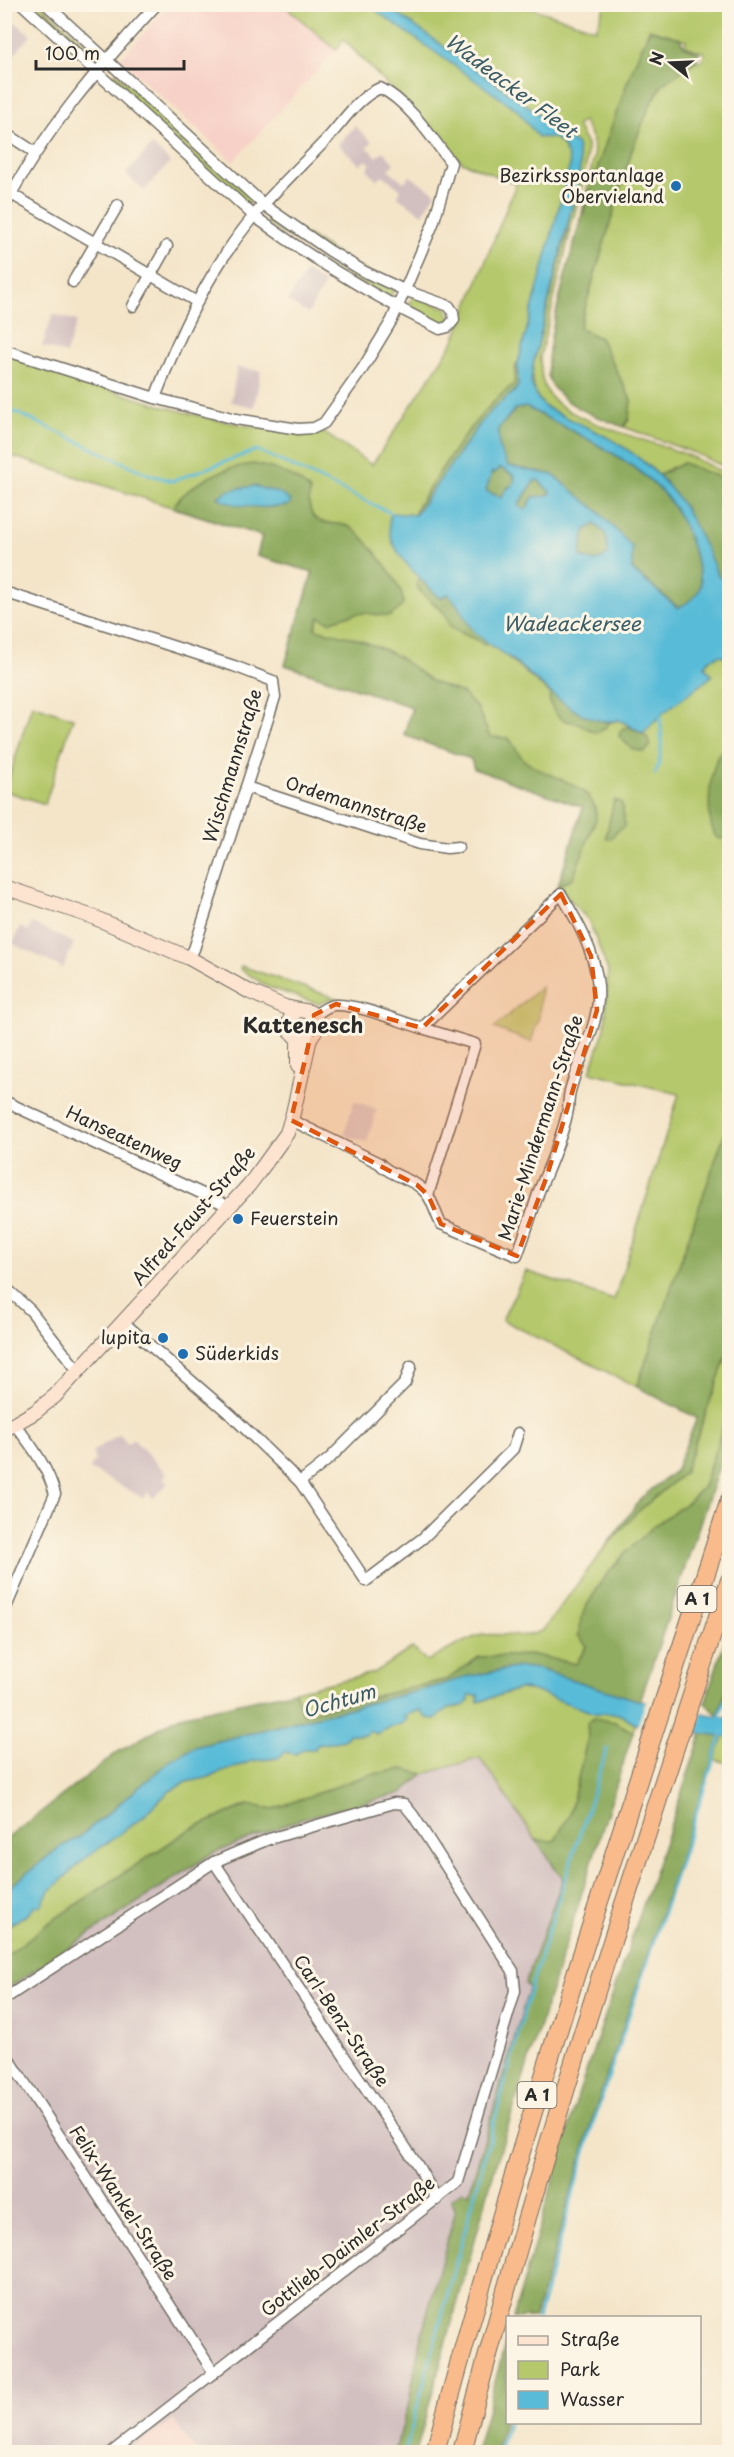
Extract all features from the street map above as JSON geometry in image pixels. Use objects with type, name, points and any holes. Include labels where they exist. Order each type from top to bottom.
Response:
[{"type":"highway","name":"A 1","points":[[435,2452],[538,2090],[729,1500]]},
{"type":"highway","name":"A 1","points":[[462,2452],[488,2352],[564,2093],[729,1580]]},
{"type":"street","points":[[22,4],[254,216],[324,265],[440,329],[448,327],[454,320],[449,306],[404,290],[330,251],[264,205],[46,4]]},
{"type":"street","points":[[4,207],[36,153],[96,72],[157,4]]},
{"type":"street","points":[[4,350],[155,398],[236,419],[298,429],[314,428],[324,423],[363,368],[392,320],[433,224],[451,163],[429,134],[391,93],[380,88],[365,94],[339,126],[254,216],[223,256],[174,348],[155,398]]},
{"type":"street","points":[[4,132],[36,153]]},
{"type":"street","points":[[11,194],[197,302]]},
{"type":"street","points":[[73,282],[118,205]]},
{"type":"street","points":[[133,306],[167,246]]},
{"type":"street","name":"Wischmannstraße","points":[[4,592],[234,666],[273,681],[275,697],[194,949],[189,958]]},
{"type":"street","name":"Ordemannstraße","points":[[246,787],[420,844],[447,848],[458,847]]},
{"type":"street","name":"Alfred-Faust-Straße","points":[[4,886],[93,917],[189,958],[250,992],[285,1007],[310,1012],[314,1015],[317,1028],[304,1038],[297,1096],[287,1132],[264,1165],[228,1208],[79,1372],[55,1396],[9,1427]]},
{"type":"street","name":"Marie-Mindermann-Straße","points":[[422,1028],[561,894],[574,916],[591,956],[598,988],[597,1010],[593,1030],[570,1092],[567,1114],[547,1176],[540,1188],[517,1256],[441,1224],[428,1195]]},
{"type":"street","name":"Alfred-Faust-Straße","points":[[250,992],[289,1022],[289,1030],[304,1038]]},
{"type":"street","points":[[291,1120],[379,1163],[384,1169],[417,1185],[428,1195],[475,1044],[366,1010],[336,1004],[314,1015]]},
{"type":"street","points":[[289,1022],[292,1016],[299,1011]]},
{"type":"street","name":"Hanseatenweg","points":[[4,1101],[212,1198],[228,1208]]},
{"type":"street","points":[[4,1286],[31,1311],[79,1372]]},
{"type":"street","points":[[124,1323],[231,1415],[300,1482],[366,1581],[423,1538],[513,1449],[518,1433]]},
{"type":"street","points":[[300,1482],[329,1459],[405,1383],[411,1366]]},
{"type":"street","points":[[4,1612],[55,1494],[44,1465],[9,1427]]},
{"type":"street","name":"Gottlieb-Daimler-Straße","points":[[112,2452],[458,2182],[515,1991],[513,1971],[404,1804],[394,1803],[270,1839],[214,1862]]},
{"type":"street","points":[[4,1999],[214,1862]]},
{"type":"street","name":"Carl-Benz-Straße","points":[[214,1862],[418,2166],[437,2200]]},
{"type":"street","name":"Felix-Wankel-Straße","points":[[4,2051],[214,2373]]},
{"type":"highlighted area","points":[[561,894],[591,956],[597,1010],[547,1176],[517,1256],[441,1224],[428,1195],[417,1185],[291,1120],[310,1038],[317,1028],[314,1015],[336,1004],[422,1028]]},
{"type":"shaded area","points":[[171,4],[284,5],[336,50],[233,162],[120,59]]},
{"type":"shaded area","points":[[15,22],[31,35],[7,63],[5,61],[5,35]]},
{"type":"shaded area","points":[[355,126],[372,142],[367,147],[377,157],[383,151],[394,163],[389,170],[404,182],[410,176],[436,193],[423,214],[397,197],[401,190],[383,175],[377,180],[367,169],[371,164],[366,160],[360,165],[338,144]]},
{"type":"shaded area","points":[[152,145],[170,162],[144,191],[126,174]]},
{"type":"shaded area","points":[[306,272],[325,284],[308,314],[287,301]]},
{"type":"shaded area","points":[[53,314],[77,321],[66,354],[42,346]]},
{"type":"shaded area","points":[[237,367],[261,371],[254,407],[231,402]]},
{"type":"shaded area","points":[[32,923],[74,943],[63,968],[13,944],[20,927],[28,931]]},
{"type":"shaded area","points":[[354,1101],[377,1109],[367,1142],[344,1135]]},
{"type":"shaded area","points":[[120,1434],[127,1444],[133,1439],[167,1474],[163,1478],[168,1483],[154,1498],[147,1492],[143,1498],[90,1469],[95,1460],[92,1452]]},
{"type":"shaded area","points":[[480,1758],[563,1879],[525,1983],[529,1987],[469,2194],[451,2199],[455,2213],[395,2452],[196,2452],[173,2420],[127,2452],[5,2452],[5,1990],[211,1854],[303,1818],[402,1793],[424,1774]]},
{"type":"shaded area","points":[[173,2420],[195,2451],[127,2452]]},
{"type":"green space","points":[[26,5],[41,5],[93,52],[86,59]]},
{"type":"green space","points":[[284,5],[522,5],[596,29],[605,5],[729,5],[729,462],[720,465],[624,427],[629,418],[631,400],[600,338],[579,328],[632,150],[650,105],[663,84],[696,61],[701,61],[705,53],[685,46],[686,40],[649,29],[608,137],[580,223],[594,156],[593,141],[583,121],[577,126],[587,145],[586,167],[540,357],[545,388],[551,397],[562,406],[595,423],[692,457],[729,475],[729,481],[671,467],[659,475],[618,445],[544,406],[535,392],[532,377],[533,365],[568,229],[580,164],[561,144],[569,158],[570,166],[516,365],[514,384],[472,426],[416,508],[415,515],[391,513],[417,575],[439,598],[547,691],[609,723],[619,720],[643,733],[663,713],[712,675],[705,667],[708,660],[720,655],[729,657],[729,741],[716,760],[710,804],[729,844],[729,1133],[725,1133],[637,1387],[502,1320],[526,1271],[614,1300],[679,1094],[590,1072],[605,1028],[608,971],[589,921],[558,886],[583,807],[474,769],[471,759],[404,735],[412,707],[285,665],[313,572],[257,556],[262,536],[5,454],[5,354],[129,396],[192,414],[280,430],[304,432],[320,430],[372,465],[454,341],[516,184],[462,162],[344,40],[336,50]]},
{"type":"green space","points":[[650,30],[680,38],[684,47],[699,52],[696,61],[663,84],[650,105],[632,150],[579,328],[600,338],[631,400],[629,419],[624,427],[581,409],[561,396],[549,379],[549,355],[556,314],[585,206],[622,97]]},
{"type":"green space","points":[[116,73],[253,199],[247,206],[109,80]]},
{"type":"green space","points":[[273,215],[394,288],[390,298],[353,279],[267,223]]},
{"type":"green space","points":[[413,296],[447,308],[451,319],[440,327],[408,309]]},
{"type":"green space","points":[[518,363],[518,386],[514,392],[494,408],[415,515],[416,509],[472,426],[514,384]]},
{"type":"green space","points":[[526,407],[608,450],[647,477],[662,492],[678,515],[699,569],[700,589],[693,598],[679,608],[632,569],[632,547],[553,475],[508,466],[499,449],[498,429],[516,409]]},
{"type":"green space","points":[[683,463],[729,481],[729,582],[719,577],[684,506],[659,475]]},
{"type":"green space","points":[[254,464],[284,473],[310,490],[310,507],[314,517],[322,522],[346,525],[357,532],[383,562],[402,595],[402,605],[390,616],[361,613],[330,622],[319,617],[315,629],[354,638],[383,649],[397,656],[433,682],[462,693],[478,709],[490,737],[509,738],[525,761],[570,783],[589,797],[595,807],[596,819],[573,878],[558,886],[583,807],[474,769],[471,759],[404,735],[412,707],[285,665],[313,572],[257,556],[262,536],[172,507],[189,490],[208,477],[231,468]]},
{"type":"green space","points":[[501,468],[515,476],[513,485],[508,487],[503,498],[486,491],[490,475]]},
{"type":"green space","points":[[538,480],[551,493],[548,496],[533,497],[526,510],[518,507],[534,481]]},
{"type":"green space","points":[[595,524],[606,534],[609,553],[602,559],[595,560],[580,556],[585,530]]},
{"type":"green space","points":[[419,577],[439,598],[449,594],[487,645],[450,628],[444,613],[420,591],[416,584]]},
{"type":"green space","points":[[550,693],[579,713],[609,723],[603,730],[595,732],[580,724],[562,719],[551,705]]},
{"type":"green space","points":[[32,704],[73,718],[45,804],[5,791]]},
{"type":"green space","points":[[630,727],[647,736],[650,746],[645,752],[632,749],[619,736],[623,728]]},
{"type":"green space","points":[[729,741],[729,844],[726,839],[717,838],[713,831],[709,800],[716,761]]},
{"type":"green space","points":[[614,800],[622,803],[625,826],[611,839],[607,839],[606,836]]},
{"type":"green space","points":[[241,966],[343,1000],[342,1002],[330,999],[319,1004],[268,987],[240,969]]},
{"type":"green space","points":[[541,987],[539,1017],[531,1042],[494,1028]]},
{"type":"green space","points":[[725,1132],[730,1133],[729,1349],[684,1473],[635,1514],[603,1550],[642,1497],[675,1471],[697,1418],[637,1387]]},
{"type":"green space","points":[[729,1349],[729,1408],[703,1487],[688,1502],[655,1525],[576,1664],[534,1655],[479,1657],[448,1679],[301,1714],[295,1691],[373,1673],[412,1648],[427,1661],[478,1636],[528,1635],[543,1630],[603,1550],[635,1514],[684,1473]]},
{"type":"green space","points":[[729,1408],[729,1437],[640,1701],[538,1669],[520,1667],[465,1677],[438,1686],[195,1747],[173,1759],[78,1838],[60,1847],[5,1891],[5,1840],[119,1751],[180,1716],[295,1691],[302,1714],[448,1679],[479,1657],[534,1655],[576,1664],[587,1646],[578,1635],[584,1610],[603,1579],[626,1552],[655,1525],[688,1502],[703,1487]]},
{"type":"green space","points":[[729,1627],[729,1681],[718,1715],[705,1703]]},
{"type":"green space","points":[[519,1689],[532,1690],[561,1699],[594,1713],[619,1714],[635,1724],[633,1732],[615,1722],[588,1737],[569,1816],[554,1842],[536,1840],[480,1758],[424,1774],[403,1769],[368,1775],[274,1809],[247,1805],[189,1830],[50,1922],[5,1957],[5,1927],[28,1914],[35,1906],[40,1906],[48,1893],[82,1861],[143,1817],[168,1792],[186,1782],[206,1778],[252,1761],[278,1758],[285,1752],[296,1754],[303,1749],[315,1749],[317,1745],[344,1740],[350,1734],[363,1735],[371,1731],[377,1734],[400,1725],[407,1719],[403,1716],[408,1714],[421,1710],[460,1707],[469,1695],[479,1695],[479,1702]]},
{"type":"green space","points":[[594,1718],[615,1722],[633,1732],[496,2164],[416,2452],[395,2452],[409,2403],[420,2340],[455,2213],[451,2199],[462,2191],[469,2193],[529,1988],[525,1983],[563,1879],[536,1840],[554,1841],[569,1816],[588,1737],[587,1723]]},
{"type":"green space","points":[[702,1733],[721,1735],[593,2117],[535,2316],[514,2316],[579,2092]]},
{"type":"green space","points":[[724,1735],[729,1737],[729,1763],[715,1760]]},
{"type":"green space","points":[[403,1769],[424,1774],[402,1793],[303,1818],[211,1854],[5,1990],[5,1957],[50,1922],[189,1830],[248,1805],[274,1809],[368,1775]]},
{"type":"green space","points":[[506,2341],[506,2416],[496,2452],[476,2452]]},
{"type":"water","name":"Wadeackersee","points":[[368,5],[385,5],[531,108],[577,145],[580,164],[579,178],[533,365],[531,383],[544,406],[614,441],[635,455],[667,484],[690,516],[719,577],[729,582],[729,657],[720,655],[708,660],[705,667],[712,676],[663,713],[643,733],[619,720],[605,721],[591,718],[563,703],[515,662],[478,635],[448,594],[440,598],[412,571],[396,549],[391,537],[389,525],[391,513],[415,515],[480,424],[518,386],[518,363],[570,165],[563,146],[554,138],[538,137],[517,110]],"holes":[[[526,407],[608,450],[647,477],[663,493],[678,515],[699,569],[700,589],[693,598],[678,608],[632,570],[632,547],[598,511],[553,475],[508,466],[499,448],[498,429],[515,409]],[[501,468],[515,476],[513,485],[505,490],[502,498],[486,491],[492,472],[495,473]],[[538,480],[551,493],[547,496],[533,497],[526,510],[518,506],[534,481]],[[595,524],[606,534],[609,553],[602,559],[595,560],[580,556],[585,530]]]},
{"type":"water","points":[[254,486],[279,493],[291,501],[289,505],[252,507],[224,501],[218,497],[229,490]]},
{"type":"water","points":[[520,1667],[538,1669],[640,1701],[729,1718],[729,1737],[635,1724],[619,1714],[594,1713],[531,1690],[519,1689],[478,1702],[478,1695],[469,1695],[466,1705],[449,1708],[435,1719],[426,1718],[421,1710],[403,1716],[407,1719],[400,1725],[377,1734],[371,1731],[364,1735],[350,1734],[344,1740],[317,1745],[315,1749],[303,1749],[296,1754],[285,1752],[278,1758],[252,1761],[206,1778],[186,1782],[168,1792],[143,1817],[82,1861],[48,1893],[40,1906],[35,1906],[28,1914],[5,1927],[5,1891],[60,1847],[78,1838],[173,1759],[195,1747],[438,1686],[465,1677]]},
{"type":"pier","points":[[647,1699],[703,1709],[695,1735],[637,1727]]},
{"type":"waterway","points":[[4,407],[148,474],[172,481],[257,450],[391,513]]},
{"type":"waterway","points":[[655,774],[661,745],[660,716]]},
{"type":"waterway","points":[[719,1717],[730,1688]]},
{"type":"waterway","points":[[595,2118],[723,1732]]},
{"type":"waterway","points":[[405,2452],[531,1986],[607,1749]]},
{"type":"waterway","points":[[539,2316],[594,2120]]},
{"type":"waterway","points":[[499,2452],[507,2424]]},
{"type":"place","name":"Bezirkssportanlage Obervieland","points":[[676,186]]},
{"type":"place","name":"Feuerstein","points":[[238,1219]]},
{"type":"place","name":"lupita","points":[[163,1338]]},
{"type":"place","name":"Süderkids","points":[[183,1354]]},
{"type":"district","name":"Kattenesch","points":[[303,1026]]},
{"type":"water label","name":"Wadeacker Fleet","points":[[511,86]]},
{"type":"water label","name":"Ochtum","points":[[339,1701]]}]
